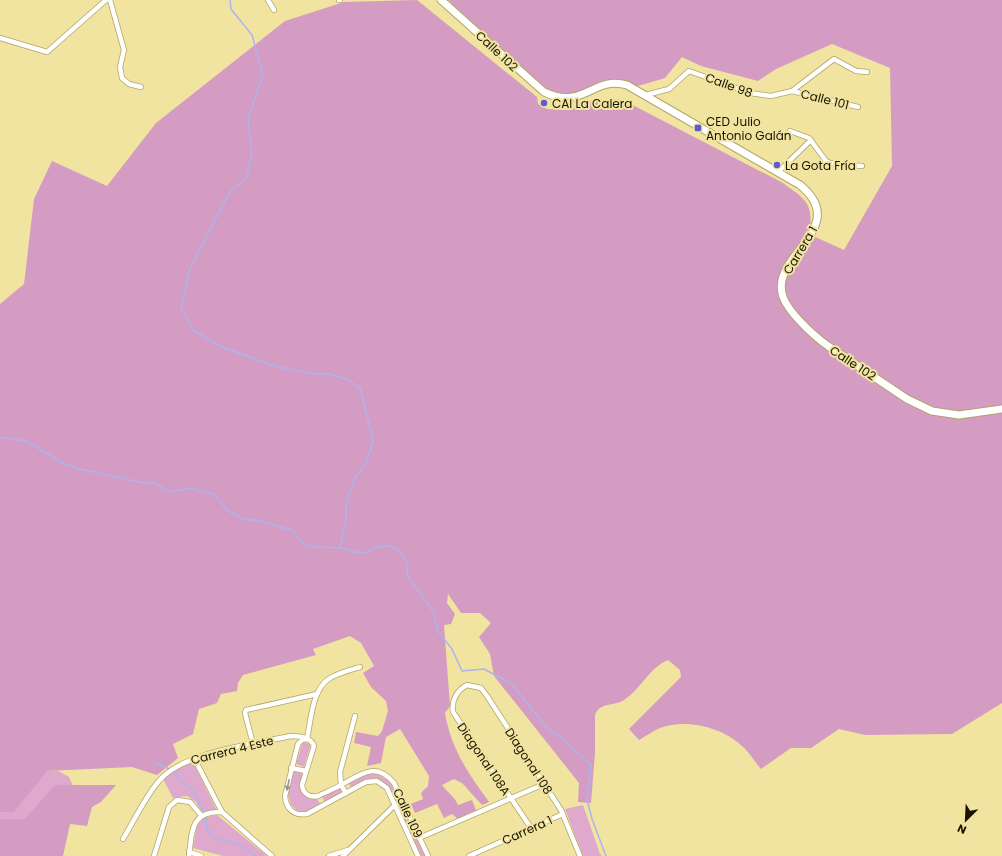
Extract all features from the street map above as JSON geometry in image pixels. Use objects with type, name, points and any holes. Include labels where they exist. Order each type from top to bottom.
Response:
[{"type":"main road","name":"Calle 102","points":[[441,0],[538,89],[556,97],[574,98],[604,85],[616,82],[630,86],[646,95]]},
{"type":"main road","points":[[646,95],[778,172]]},
{"type":"main road","name":"Carrera 1","points":[[778,172],[806,190],[813,200],[817,211],[814,228],[786,271],[781,288]]},
{"type":"main road","name":"Calle 102","points":[[781,288],[786,303],[821,341],[914,403],[932,411],[945,414],[963,414],[1002,409]]},
{"type":"street","points":[[0,38],[48,52],[106,0]]},
{"type":"street","points":[[110,0],[124,50],[120,67],[122,78],[129,84],[141,87]]},
{"type":"street","points":[[268,0],[274,10]]},
{"type":"street","name":"Calle 98","points":[[646,95],[669,89],[689,71],[736,89],[762,96],[792,91],[831,59],[838,60],[856,71],[866,72]]},
{"type":"street","name":"Calle 101","points":[[792,91],[858,107]]},
{"type":"street","points":[[790,132],[805,136],[811,140],[826,161],[830,163],[862,166]]},
{"type":"street","points":[[778,172],[811,140]]},
{"type":"street","points":[[307,739],[317,694],[322,685],[331,677],[360,666]]},
{"type":"street","name":"Diagonal 108","points":[[461,688],[467,685],[481,688],[563,814],[580,856]]},
{"type":"street","name":"Diagonal 108A","points":[[461,688],[453,703],[453,712],[531,828]]},
{"type":"street","points":[[253,744],[246,712],[249,709],[317,694]]},
{"type":"street","points":[[346,793],[341,785],[340,772],[355,716]]},
{"type":"street","name":"Carrera 4 Este","points":[[123,839],[158,781],[176,766],[194,758],[291,736],[301,736],[307,739]]},
{"type":"street","points":[[306,771],[291,768],[299,742],[307,739]]},
{"type":"street","points":[[307,739],[310,740],[314,746],[302,785],[304,792],[310,796],[318,796],[323,806]]},
{"type":"street","points":[[194,758],[222,812],[272,856]]},
{"type":"street","name":"Calle 109","points":[[291,768],[286,802],[288,807],[296,814],[307,814],[366,782],[377,781],[387,788],[418,856]]},
{"type":"street","name":"Calle 109","points":[[318,796],[363,772],[381,772],[388,776],[394,783],[428,856]]},
{"type":"street","points":[[419,838],[544,784]]},
{"type":"street","points":[[154,856],[169,807],[173,803],[177,800],[190,802],[202,815]]},
{"type":"street","points":[[343,856],[395,805],[402,802]]},
{"type":"street","points":[[201,856],[189,854],[197,820],[202,815],[210,812],[222,812]]},
{"type":"street","name":"Carrera 1","points":[[469,856],[563,814]]},
{"type":"street","points":[[329,856],[350,849]]},
{"type":"shaded area","points":[[417,0],[537,97],[538,104],[547,109],[571,110],[585,102],[621,99],[783,183],[804,199],[807,204],[810,213],[811,235],[844,250],[892,166],[890,68],[832,44],[776,69],[758,81],[701,66],[682,57],[665,78],[638,86],[615,81],[600,82],[578,93],[567,95],[555,94],[545,90],[448,0],[1002,0],[1002,703],[952,734],[865,735],[839,729],[811,748],[791,748],[761,769],[747,751],[737,742],[717,730],[694,725],[671,725],[657,729],[639,740],[629,729],[681,677],[680,670],[668,660],[650,673],[624,700],[604,706],[595,715],[595,753],[591,803],[578,802],[579,783],[494,676],[490,654],[479,637],[491,623],[480,613],[461,613],[448,594],[447,603],[455,614],[451,624],[444,625],[450,706],[445,713],[451,738],[461,760],[489,802],[482,805],[462,783],[454,779],[442,785],[455,799],[458,805],[472,800],[477,813],[458,819],[452,814],[444,818],[437,804],[415,813],[411,804],[423,799],[421,793],[428,786],[429,776],[400,729],[386,737],[381,763],[367,766],[371,747],[354,743],[356,732],[378,736],[382,731],[388,711],[386,701],[371,687],[363,673],[374,666],[361,643],[350,636],[313,649],[316,655],[243,675],[238,683],[237,691],[221,694],[217,703],[199,709],[193,734],[173,744],[178,758],[157,775],[132,767],[47,771],[14,812],[0,812],[0,304],[24,284],[34,199],[52,161],[107,186],[156,123],[285,21],[344,2]]},
{"type":"shaded area","points":[[304,742],[310,744],[310,747],[304,767],[296,764]]},
{"type":"shaded area","points":[[0,752],[42,771],[58,771],[69,777],[75,790],[0,856]]},
{"type":"shaded area","points":[[193,762],[217,811],[201,811],[196,802],[187,796],[173,798],[163,779],[177,768]]},
{"type":"shaded area","points":[[294,771],[303,774],[301,788],[304,795],[317,799],[321,805],[307,812],[297,810],[291,805],[288,795]]},
{"type":"shaded area","points":[[373,773],[383,777],[389,783],[395,790],[399,799],[396,800],[387,785],[378,779],[366,780],[351,787],[348,783],[365,774]]},
{"type":"shaded area","points":[[55,785],[116,785],[101,802],[92,807],[87,826],[70,824],[63,856],[0,856],[0,819],[25,819]]},
{"type":"shaded area","points":[[340,787],[343,793],[325,802],[322,797]]},
{"type":"shaded area","points":[[583,805],[602,856],[583,856],[565,809]]},
{"type":"shaded area","points":[[402,806],[426,856],[421,856],[400,811]]},
{"type":"shaded area","points":[[217,815],[267,856],[223,856],[193,848],[197,826],[203,818]]},
{"type":"waterway","points":[[230,0],[231,9],[252,35],[263,75],[248,119],[252,154],[246,179],[230,191],[190,269],[181,308],[193,330],[222,347],[274,366],[314,374],[330,374],[349,380],[360,388],[373,441],[366,463],[355,478],[346,504],[346,521],[340,548]]},
{"type":"waterway","points":[[0,437],[26,441],[63,463],[79,469],[145,483],[156,483],[168,492],[190,488],[214,494],[228,511],[245,520],[256,520],[294,531],[303,543],[313,547],[332,547],[365,553],[382,546],[389,546],[399,551],[406,561],[407,575],[434,613],[437,630],[452,649],[462,671],[484,669],[512,684],[546,727],[564,740],[591,765],[587,800],[592,819],[606,856]]},
{"type":"waterway","points":[[154,762],[174,771],[180,780],[192,789],[204,813]]},
{"type":"waterway","points":[[206,816],[207,829],[216,839],[239,844],[256,856]]},
{"type":"place","name":"CAI La Calera","points":[[544,103]]},
{"type":"place","name":"CED Julio Antonio Galán","points":[[698,128]]},
{"type":"place","name":"La Gota Fría","points":[[777,165]]}]
